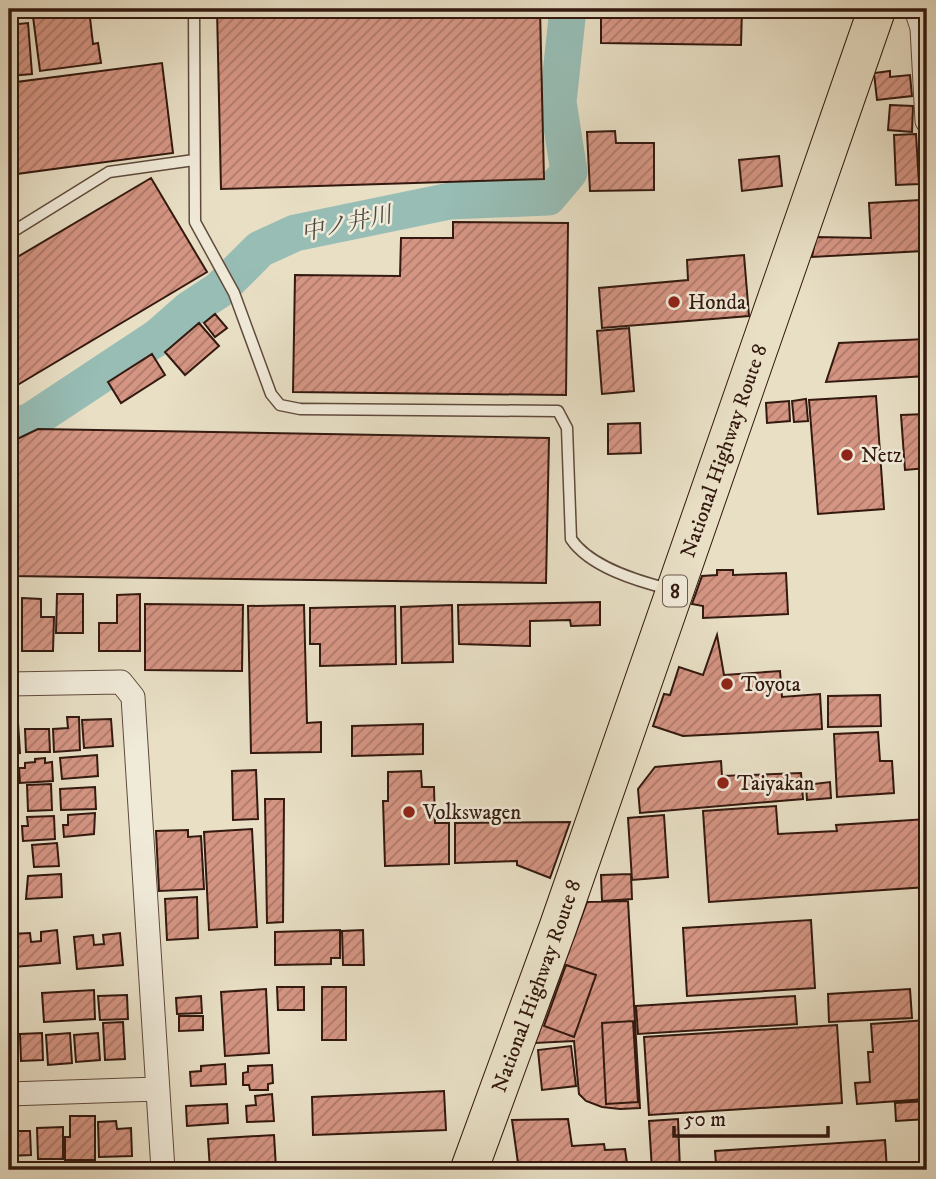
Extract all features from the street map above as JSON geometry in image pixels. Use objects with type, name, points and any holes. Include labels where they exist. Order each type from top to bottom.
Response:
[{"type":"highway","name":"National Highway Route 8","points":[[468,1170],[558,927],[877,9]]},
{"type":"street","points":[[916,9],[922,28],[927,121]]},
{"type":"street","points":[[9,684],[121,682],[133,697],[163,1170]]},
{"type":"street","points":[[9,1088],[9,1094],[157,1089]]},
{"type":"lane","points":[[194,9],[195,222],[221,265],[234,293],[264,380],[280,405],[300,409],[558,411],[567,428],[571,539],[580,552],[641,582],[676,591]]},
{"type":"lane","points":[[9,234],[109,172],[194,160]]},
{"type":"building","points":[[32,9],[89,9],[93,44],[98,43],[101,63],[40,71]]},
{"type":"building","points":[[217,9],[540,9],[544,179],[221,189]]},
{"type":"building","points":[[601,9],[742,9],[741,45],[601,43]]},
{"type":"building","points":[[28,23],[32,74],[9,76],[9,25]]},
{"type":"building","points":[[162,63],[173,153],[9,175],[9,83]]},
{"type":"building","points":[[890,71],[890,77],[910,75],[912,96],[877,100],[874,73]]},
{"type":"building","points":[[890,105],[913,106],[912,132],[888,130]]},
{"type":"building","points":[[615,131],[616,143],[654,143],[654,190],[590,191],[587,132]]},
{"type":"building","points":[[916,134],[919,184],[896,185],[894,135]]},
{"type":"building","points":[[779,156],[782,186],[742,191],[739,160]]},
{"type":"building","points":[[151,178],[207,272],[9,390],[9,262]]},
{"type":"building","points":[[920,200],[923,251],[812,257],[816,237],[871,238],[869,203]]},
{"type":"building","points":[[453,222],[568,223],[566,395],[293,392],[295,275],[400,276],[401,238],[453,238]]},
{"type":"building","name":"Honda","points":[[744,255],[749,316],[602,328],[599,288],[688,280],[687,260]]},
{"type":"building","points":[[215,314],[227,328],[215,337],[204,323]]},
{"type":"building","points":[[199,323],[219,346],[185,375],[165,352]]},
{"type":"building","points":[[629,328],[634,391],[602,394],[597,331]]},
{"type":"building","points":[[926,339],[927,376],[826,382],[839,343]]},
{"type":"building","points":[[152,354],[165,375],[121,403],[108,382]]},
{"type":"building","name":"Netz","points":[[876,396],[884,509],[818,514],[809,400]]},
{"type":"building","points":[[806,399],[808,421],[794,422],[792,401]]},
{"type":"building","points":[[789,401],[790,421],[767,423],[766,403]]},
{"type":"building","name":"Netz","points":[[927,414],[927,468],[905,470],[901,415]]},
{"type":"building","points":[[640,423],[641,453],[608,454],[608,424]]},
{"type":"building","points":[[38,429],[549,438],[546,583],[10,576],[13,441]]},
{"type":"building","points":[[717,570],[733,570],[733,575],[786,573],[788,614],[703,618],[703,606],[692,604],[702,576],[717,575]]},
{"type":"building","points":[[9,594],[16,594],[16,632],[9,632]]},
{"type":"building","points":[[57,594],[83,594],[83,633],[56,633]]},
{"type":"building","points":[[140,594],[140,651],[99,651],[99,623],[117,623],[117,595]]},
{"type":"building","points":[[22,598],[41,599],[41,617],[54,617],[53,651],[22,651]]},
{"type":"building","points":[[600,602],[600,625],[571,626],[570,620],[530,621],[530,646],[459,644],[458,605]]},
{"type":"building","points":[[145,604],[243,605],[242,671],[145,670]]},
{"type":"building","points":[[304,605],[307,723],[321,722],[321,752],[251,753],[248,606]]},
{"type":"building","points":[[452,605],[453,662],[402,663],[401,607]]},
{"type":"building","points":[[395,606],[396,664],[320,666],[320,644],[310,644],[310,608]]},
{"type":"building","name":"Toyota","points":[[717,635],[724,675],[780,671],[782,697],[820,694],[822,729],[683,736],[653,726],[664,694],[670,695],[679,667],[703,675]]},
{"type":"building","points":[[880,695],[881,726],[828,727],[828,696]]},
{"type":"building","points":[[67,717],[79,717],[80,750],[54,752],[53,729],[68,728]]},
{"type":"building","points":[[111,719],[113,746],[84,748],[82,720]]},
{"type":"building","points":[[9,723],[18,723],[20,753],[9,754]]},
{"type":"building","points":[[423,724],[423,754],[352,756],[352,726]]},
{"type":"building","points":[[25,729],[49,729],[50,752],[26,752]]},
{"type":"building","points":[[878,732],[880,761],[892,761],[894,793],[837,797],[834,734]]},
{"type":"building","points":[[97,755],[98,776],[62,779],[60,758]]},
{"type":"building","points":[[45,758],[45,763],[52,762],[53,781],[20,783],[19,768],[25,768],[25,763],[35,762],[35,759]]},
{"type":"building","name":"Taiyakan","points":[[721,761],[722,776],[801,773],[803,799],[640,813],[638,789],[655,767]]},
{"type":"building","points":[[256,770],[258,819],[233,820],[232,771]]},
{"type":"building","name":"Volkswagen","points":[[421,771],[422,787],[434,787],[435,823],[449,823],[449,864],[385,866],[383,801],[388,801],[388,772]]},
{"type":"building","points":[[927,772],[927,789],[921,789],[920,773]]},
{"type":"building","points":[[830,782],[831,798],[807,800],[806,785]]},
{"type":"building","points":[[51,784],[52,810],[28,811],[27,785]]},
{"type":"building","points":[[95,787],[96,809],[61,810],[60,789]]},
{"type":"building","points":[[265,799],[284,799],[283,922],[267,923]]},
{"type":"building","points":[[776,806],[778,834],[837,831],[836,825],[927,819],[927,887],[709,902],[703,811]]},
{"type":"building","points":[[95,813],[94,834],[64,837],[63,825],[68,825],[68,815]]},
{"type":"building","points":[[664,815],[668,877],[632,880],[628,818]]},
{"type":"building","points":[[54,816],[55,839],[23,841],[22,826],[28,826],[27,817]]},
{"type":"building","name":"Volkswagen","points":[[570,822],[550,878],[517,865],[517,861],[455,863],[455,823]]},
{"type":"building","points":[[252,829],[257,927],[209,930],[204,832]]},
{"type":"building","points":[[188,830],[188,837],[201,836],[204,889],[159,891],[156,831]]},
{"type":"building","points":[[57,843],[59,866],[34,867],[32,845]]},
{"type":"building","points":[[61,874],[62,897],[26,899],[28,876]]},
{"type":"building","points":[[631,874],[632,899],[602,901],[601,875]]},
{"type":"building","points":[[197,897],[198,938],[167,940],[165,899]]},
{"type":"building","points":[[628,901],[640,1108],[620,1109],[602,1107],[586,1101],[579,1094],[574,1041],[535,1043],[587,902]]},
{"type":"building","points":[[811,920],[815,988],[687,996],[683,928]]},
{"type":"building","points":[[57,930],[60,963],[14,967],[11,934],[30,933],[31,942],[41,941],[41,932]]},
{"type":"building","points":[[340,930],[340,958],[331,958],[331,964],[275,965],[275,932]]},
{"type":"building","points":[[363,930],[364,965],[343,965],[342,931]]},
{"type":"building","points":[[120,933],[123,965],[77,969],[74,937],[93,935],[94,945],[104,944],[103,935]]},
{"type":"building","points":[[566,965],[596,975],[574,1037],[544,1026]]},
{"type":"building","points":[[277,987],[304,987],[304,1010],[278,1010]]},
{"type":"building","points":[[322,987],[346,987],[346,1040],[322,1040]]},
{"type":"building","points":[[266,989],[269,1053],[225,1056],[221,992]]},
{"type":"building","points":[[910,989],[912,1018],[829,1022],[828,994]]},
{"type":"building","points":[[94,990],[95,1019],[44,1022],[42,993]]},
{"type":"building","points":[[127,995],[128,1019],[100,1020],[98,996]]},
{"type":"building","points":[[201,996],[202,1013],[177,1014],[176,998]]},
{"type":"building","points":[[795,996],[797,1024],[638,1034],[636,1006]]},
{"type":"building","points":[[179,1016],[203,1016],[203,1030],[179,1031]]},
{"type":"building","points":[[927,1020],[927,1046],[922,1046],[926,1099],[857,1104],[855,1083],[870,1082],[868,1052],[873,1052],[871,1024]]},
{"type":"building","points":[[633,1021],[638,1102],[606,1104],[602,1023]]},
{"type":"building","points":[[123,1022],[125,1059],[105,1060],[103,1023]]},
{"type":"building","points":[[837,1025],[842,1103],[649,1115],[644,1037]]},
{"type":"building","points":[[42,1033],[43,1060],[21,1061],[20,1034]]},
{"type":"building","points":[[70,1033],[72,1063],[48,1065],[46,1035]]},
{"type":"building","points":[[98,1033],[100,1060],[76,1062],[74,1035]]},
{"type":"building","points":[[571,1046],[576,1086],[542,1090],[538,1050]]},
{"type":"building","points":[[225,1064],[226,1084],[191,1086],[190,1072],[201,1071],[201,1066]]},
{"type":"building","points":[[272,1065],[273,1083],[268,1084],[268,1090],[250,1090],[249,1085],[243,1085],[243,1073],[248,1072],[248,1066]]},
{"type":"building","points":[[444,1091],[446,1130],[313,1135],[312,1097]]},
{"type":"building","points":[[272,1094],[274,1121],[247,1122],[246,1106],[256,1105],[255,1096]]},
{"type":"building","points":[[927,1101],[927,1119],[896,1121],[895,1103]]},
{"type":"building","points":[[227,1104],[228,1123],[187,1126],[186,1106]]},
{"type":"building","points":[[70,1116],[95,1116],[95,1160],[65,1160],[65,1137],[70,1137]]},
{"type":"building","points":[[568,1119],[572,1146],[604,1144],[605,1150],[625,1149],[628,1170],[524,1170],[523,1163],[518,1163],[512,1120]]},
{"type":"building","points":[[678,1119],[680,1170],[652,1170],[649,1121]]},
{"type":"building","points":[[116,1121],[117,1129],[131,1128],[132,1156],[99,1157],[98,1122]]},
{"type":"building","points":[[63,1127],[63,1159],[38,1159],[37,1128]]},
{"type":"building","points":[[9,1131],[30,1131],[31,1155],[9,1156]]},
{"type":"building","points":[[274,1135],[276,1168],[210,1170],[208,1139]]},
{"type":"building","points":[[885,1140],[887,1170],[702,1170],[702,1165],[716,1164],[715,1151]]},
{"type":"building","points":[[36,1165],[36,1170],[9,1170],[9,1166]]},
{"type":"waterway","name":"中ノ井川","points":[[9,429],[31,421],[158,337],[190,309],[219,290],[260,249],[295,233],[450,201],[548,197],[569,172],[558,102],[568,9]]},
{"type":"place","name":"Honda","points":[[674,302]]},
{"type":"place","name":"Netz","points":[[847,455]]},
{"type":"place","name":"Toyota","points":[[727,684]]},
{"type":"place","name":"Taiyakan","points":[[723,783]]},
{"type":"place","name":"Volkswagen","points":[[409,812]]}]
